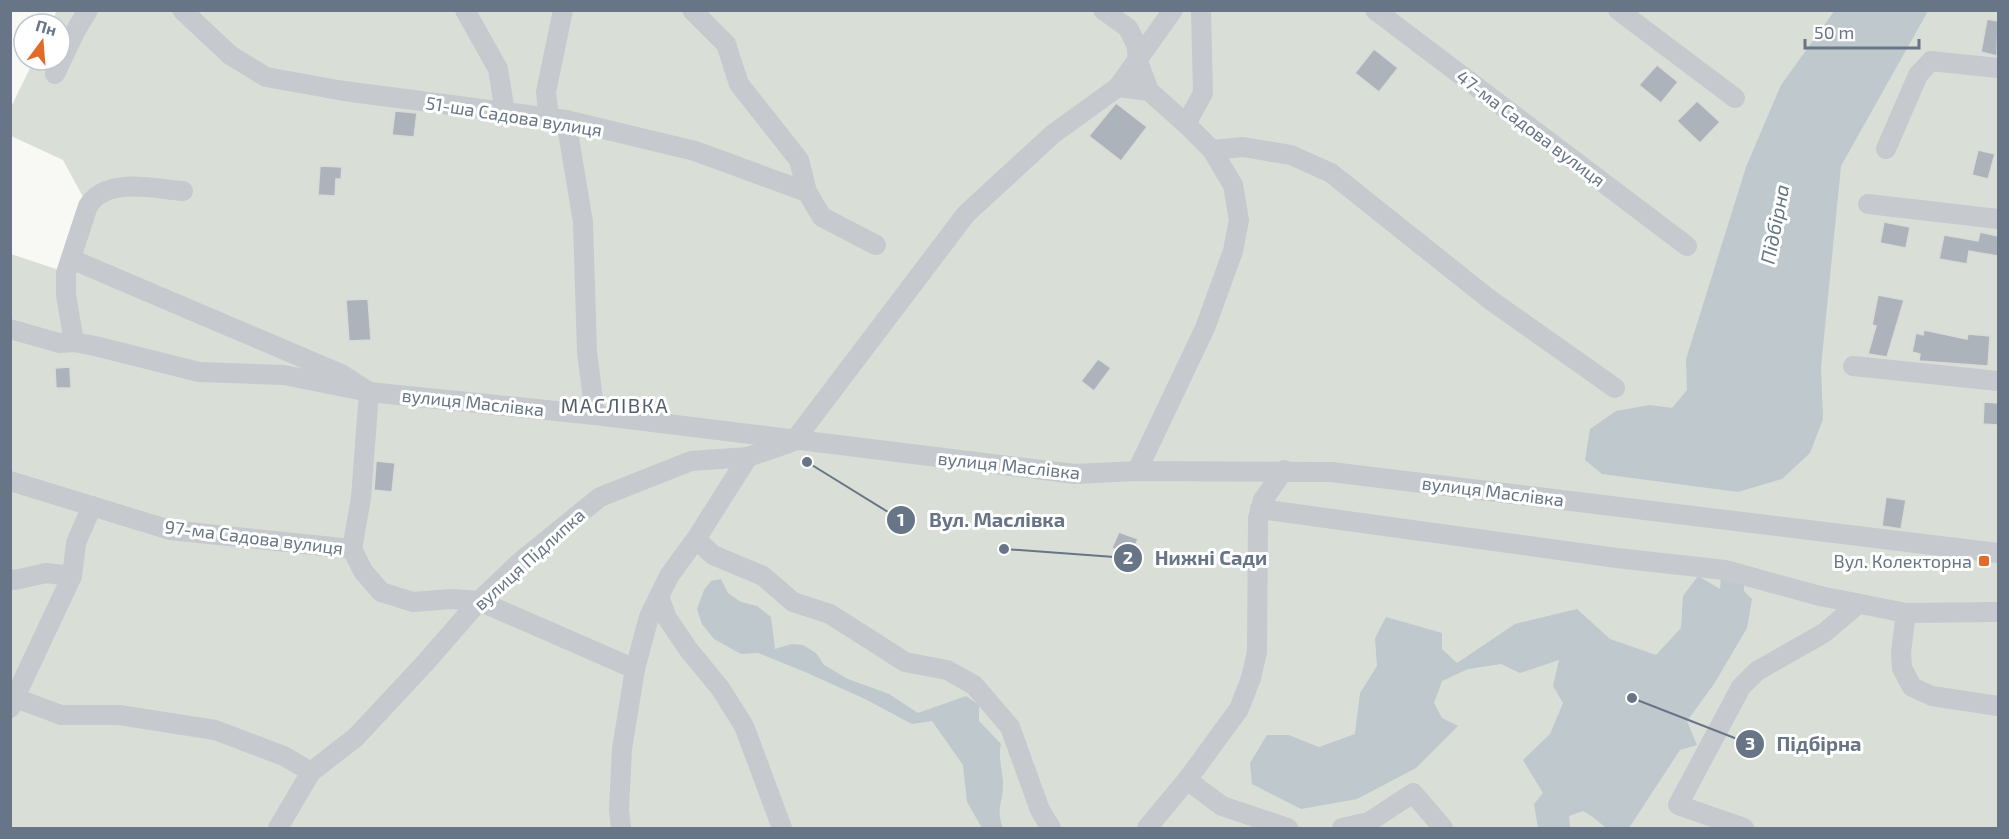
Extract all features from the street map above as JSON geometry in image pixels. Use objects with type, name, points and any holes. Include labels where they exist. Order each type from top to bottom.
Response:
[{"type":"street","points":[[55,74],[88,10]]},
{"type":"street","name":"51-ша Садова вулиця","points":[[182,10],[230,55],[266,77],[344,91],[557,119],[695,152],[807,192]]},
{"type":"street","points":[[465,10],[498,69],[505,112]]},
{"type":"street","points":[[563,10],[546,92],[557,119],[583,222],[587,352],[595,415]]},
{"type":"street","points":[[692,10],[726,44],[739,84],[800,160],[807,192],[822,217],[876,245]]},
{"type":"street","points":[[1103,10],[1128,28],[1136,44],[1138,58],[1149,91],[1212,150],[1233,185],[1239,220],[1233,251],[1205,328],[1137,471]]},
{"type":"street","points":[[794,441],[966,214],[1053,134],[1118,87],[1173,10]]},
{"type":"street","points":[[1186,124],[1203,93],[1201,10]]},
{"type":"street","name":"47-ма Садова вулиця","points":[[1374,10],[1687,246]]},
{"type":"street","points":[[1618,10],[1735,98]]},
{"type":"street","points":[[1886,149],[1918,75],[1931,61],[1998,68]]},
{"type":"street","points":[[1118,87],[1149,91]]},
{"type":"street","points":[[1212,150],[1243,147],[1291,155],[1331,172],[1489,299],[1615,388]]},
{"type":"street","points":[[74,342],[66,295],[66,273],[92,198],[115,188],[130,186],[183,191]]},
{"type":"street","points":[[1868,204],[1998,219]]},
{"type":"street","points":[[70,259],[341,374],[369,392],[362,498],[352,549]]},
{"type":"street","name":"вулиця Маслівка","points":[[10,329],[59,343],[74,342],[95,346],[199,372],[284,375],[369,392],[595,415],[1075,474],[1137,471],[1331,472],[1378,476],[1823,533],[1998,552]]},
{"type":"street","points":[[263,341],[270,348],[273,360],[270,369],[265,374]]},
{"type":"street","points":[[1853,366],[1998,381]]},
{"type":"street","name":"вулиця Підлипка","points":[[278,828],[311,772],[356,737],[479,601],[520,562],[600,497],[691,460],[748,457],[794,441]]},
{"type":"street","points":[[621,828],[619,810],[622,749],[635,669],[649,617],[669,576],[696,539],[748,457]]},
{"type":"street","points":[[1147,828],[1187,780],[1239,709],[1251,678],[1257,652],[1258,518],[1263,500],[1284,470]]},
{"type":"street","name":"97-ма Садова вулиця","points":[[10,481],[170,530],[352,549],[363,571],[381,592],[412,602],[452,599],[479,601]]},
{"type":"street","points":[[92,506],[76,543],[72,576],[12,701],[61,715],[119,715],[215,730],[284,756],[311,772]]},
{"type":"street","points":[[1260,509],[1617,558],[1725,570],[1820,596],[1906,613],[1998,612]]},
{"type":"street","points":[[696,539],[713,555],[763,576],[793,602],[830,615],[905,662],[947,670],[974,685],[1010,727],[1040,810],[1051,828]]},
{"type":"street","points":[[10,579],[15,580],[46,573],[72,576]]},
{"type":"street","points":[[658,597],[667,618],[688,649],[720,688],[744,726],[782,828]]},
{"type":"street","points":[[479,601],[635,669]]},
{"type":"street","points":[[1744,828],[1678,805],[1742,687],[1757,671],[1824,633],[1858,604]]},
{"type":"street","points":[[1906,613],[1900,652],[1902,668],[1912,687],[1932,696],[1998,706]]},
{"type":"street","points":[[1187,780],[1222,806],[1288,828]]},
{"type":"street","points":[[1342,828],[1369,822],[1413,793],[1443,828]]},
{"type":"shaded area","points":[[57,10],[1998,11],[1998,828],[11,828],[11,254],[59,270],[83,197],[63,160],[11,136],[10,109],[28,72],[72,72],[72,12],[56,12]]},
{"type":"water","points":[[1835,10],[1928,11],[1841,166],[1821,367],[1823,419],[1810,453],[1782,479],[1738,492],[1602,474],[1585,460],[1590,429],[1616,411],[1650,405],[1672,408],[1687,390],[1686,359],[1746,167],[1781,85]]},
{"type":"water","points":[[1721,575],[1744,578],[1744,591],[1752,599],[1747,628],[1714,684],[1687,721],[1697,745],[1680,750],[1629,828],[1606,828],[1583,811],[1569,816],[1570,828],[1538,828],[1534,804],[1543,793],[1523,760],[1550,734],[1563,703],[1553,686],[1559,660],[1520,673],[1501,664],[1468,669],[1442,681],[1434,703],[1442,718],[1458,726],[1416,768],[1357,799],[1301,809],[1252,784],[1250,763],[1267,735],[1289,735],[1319,747],[1355,734],[1360,693],[1377,666],[1375,638],[1386,617],[1442,633],[1442,649],[1457,663],[1515,624],[1577,609],[1610,639],[1656,655],[1681,628],[1683,596],[1698,576],[1720,589]]},
{"type":"water","points":[[721,579],[728,593],[741,602],[757,606],[771,617],[775,649],[792,644],[803,645],[816,653],[824,665],[848,679],[889,694],[918,713],[966,696],[979,705],[979,721],[1001,744],[1003,789],[1000,815],[1003,828],[982,828],[967,802],[963,765],[932,721],[912,724],[865,699],[805,672],[758,653],[741,654],[714,639],[702,624],[697,609],[704,590],[711,581]]},
{"type":"building","points":[[1987,19],[1998,21],[1997,56],[1981,52]]},
{"type":"building","points":[[1374,49],[1398,68],[1379,92],[1355,73]]},
{"type":"building","points":[[1657,65],[1678,82],[1661,103],[1639,85]]},
{"type":"building","points":[[1697,101],[1720,122],[1700,143],[1677,121]]},
{"type":"building","points":[[1116,103],[1147,127],[1121,161],[1089,136]]},
{"type":"building","points":[[395,111],[417,113],[414,137],[392,135]]},
{"type":"building","points":[[1978,150],[1995,154],[1988,179],[1972,175]]},
{"type":"building","points":[[320,166],[342,167],[341,179],[336,179],[335,196],[318,195]]},
{"type":"building","points":[[1884,222],[1910,227],[1906,248],[1880,243]]},
{"type":"building","points":[[1980,232],[1998,236],[1998,256],[1969,251],[1967,264],[1939,259],[1944,235],[1978,241]]},
{"type":"building","points":[[1878,295],[1904,300],[1887,357],[1868,354],[1876,326],[1872,325]]},
{"type":"building","points":[[368,299],[371,340],[349,341],[346,300]]},
{"type":"building","points":[[1924,330],[1967,339],[1968,334],[1990,336],[1988,366],[1919,361],[1920,354],[1912,352],[1916,333],[1923,335]]},
{"type":"building","points":[[1098,359],[1111,368],[1094,391],[1081,381]]},
{"type":"building","points":[[70,367],[71,388],[56,388],[55,368]]},
{"type":"building","points":[[1984,402],[1998,403],[1998,425],[1983,424]]},
{"type":"building","points":[[376,461],[395,463],[392,492],[374,490]]},
{"type":"building","points":[[1886,497],[1906,500],[1901,529],[1882,526]]},
{"type":"building","points":[[1119,532],[1138,539],[1131,556],[1112,548]]},
{"type":"place","name":"Вул. Маслівка","points":[[807,462]]},
{"type":"place","name":"Нижні Сади","points":[[1004,549]]},
{"type":"place","name":"Вул. Колекторна","points":[[1984,561]]},
{"type":"place","name":"Підбірна","points":[[1632,698]]},
{"type":"district","name":"МАСЛІВКА","points":[[615,405]]}]
